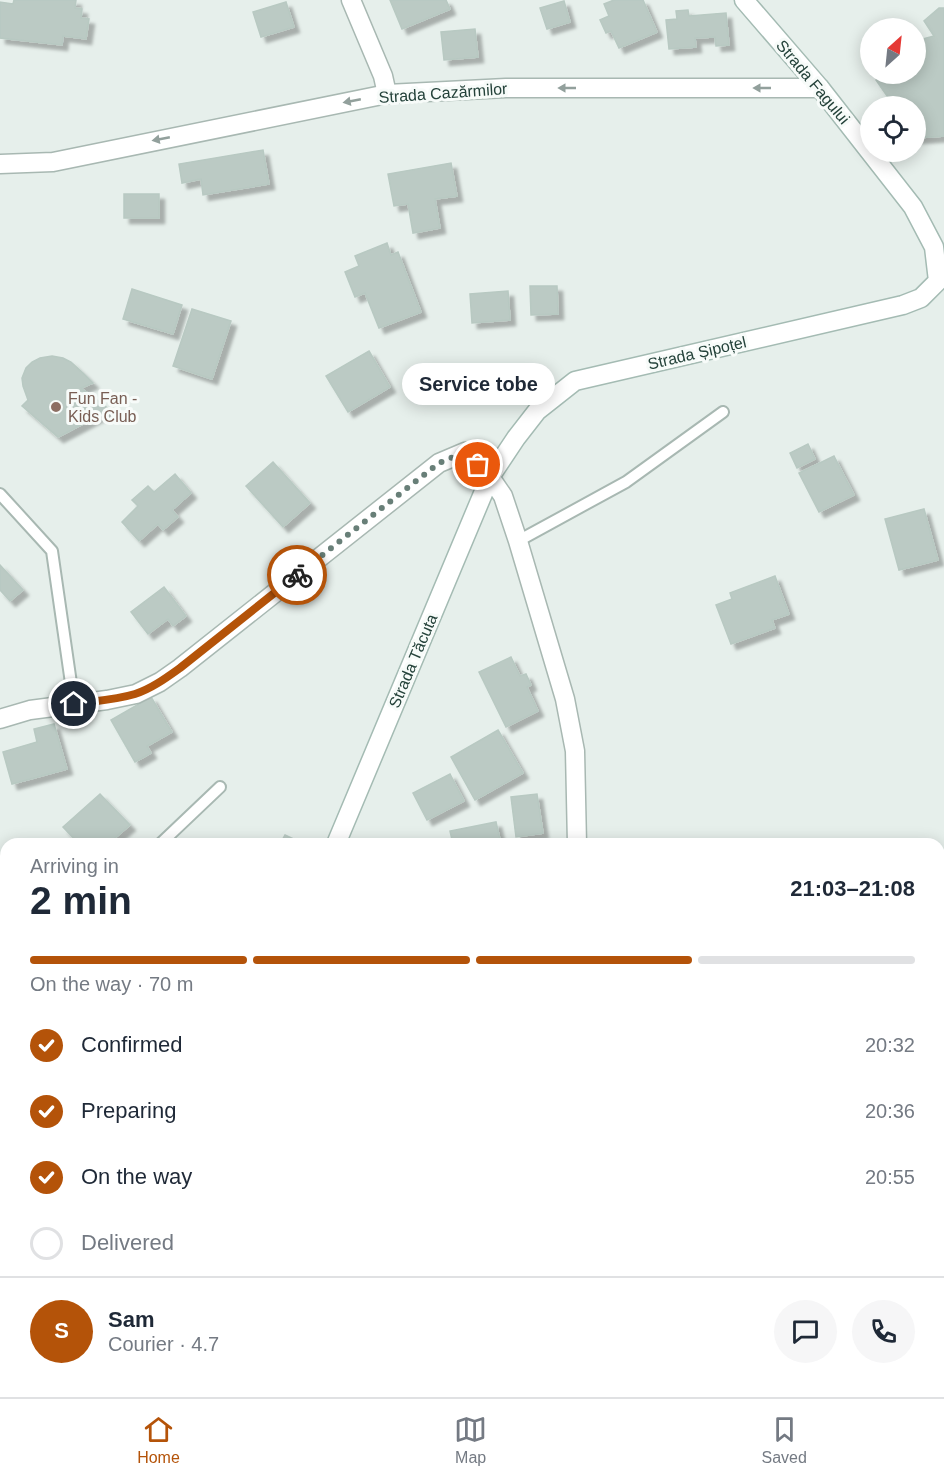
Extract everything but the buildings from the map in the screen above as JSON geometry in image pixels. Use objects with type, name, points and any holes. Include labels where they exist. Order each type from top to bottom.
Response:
[{"type":"street","points":[[351,0],[383,76],[387,94]]},
{"type":"street","name":"Strada Fagului","points":[[744,0],[820,88],[913,207],[934,247],[941,286]]},
{"type":"street","name":"Strada Cazărmilor","points":[[0,164],[53,162],[387,94],[506,88],[820,88]]},
{"type":"street","name":"Strada Șipoțel","points":[[490,477],[537,411],[575,381],[903,305],[921,298],[931,286],[941,286]]},
{"type":"street","points":[[0,719],[30,710],[136,694],[160,682],[439,463],[465,452],[490,477],[503,496],[565,699],[575,752],[577,838]]},
{"type":"street","name":"Strada Tăcuta","points":[[339,838],[490,477]]},
{"type":"lane","points":[[518,540],[626,482],[723,412]]},
{"type":"lane","points":[[0,494],[52,551],[74,704]]},
{"type":"lane","points":[[166,838],[220,787]]},
{"type":"way so far","points":[[297,575],[439,463],[465,452],[478,465]]},
{"type":"place","name":"Fun Fan - Kids Club","points":[[56,407]]},
{"type":"place","name":"Service tobe","points":[[478,465]]},
{"type":"route","points":[[74,704],[136,694],[160,682],[297,575]]}]
